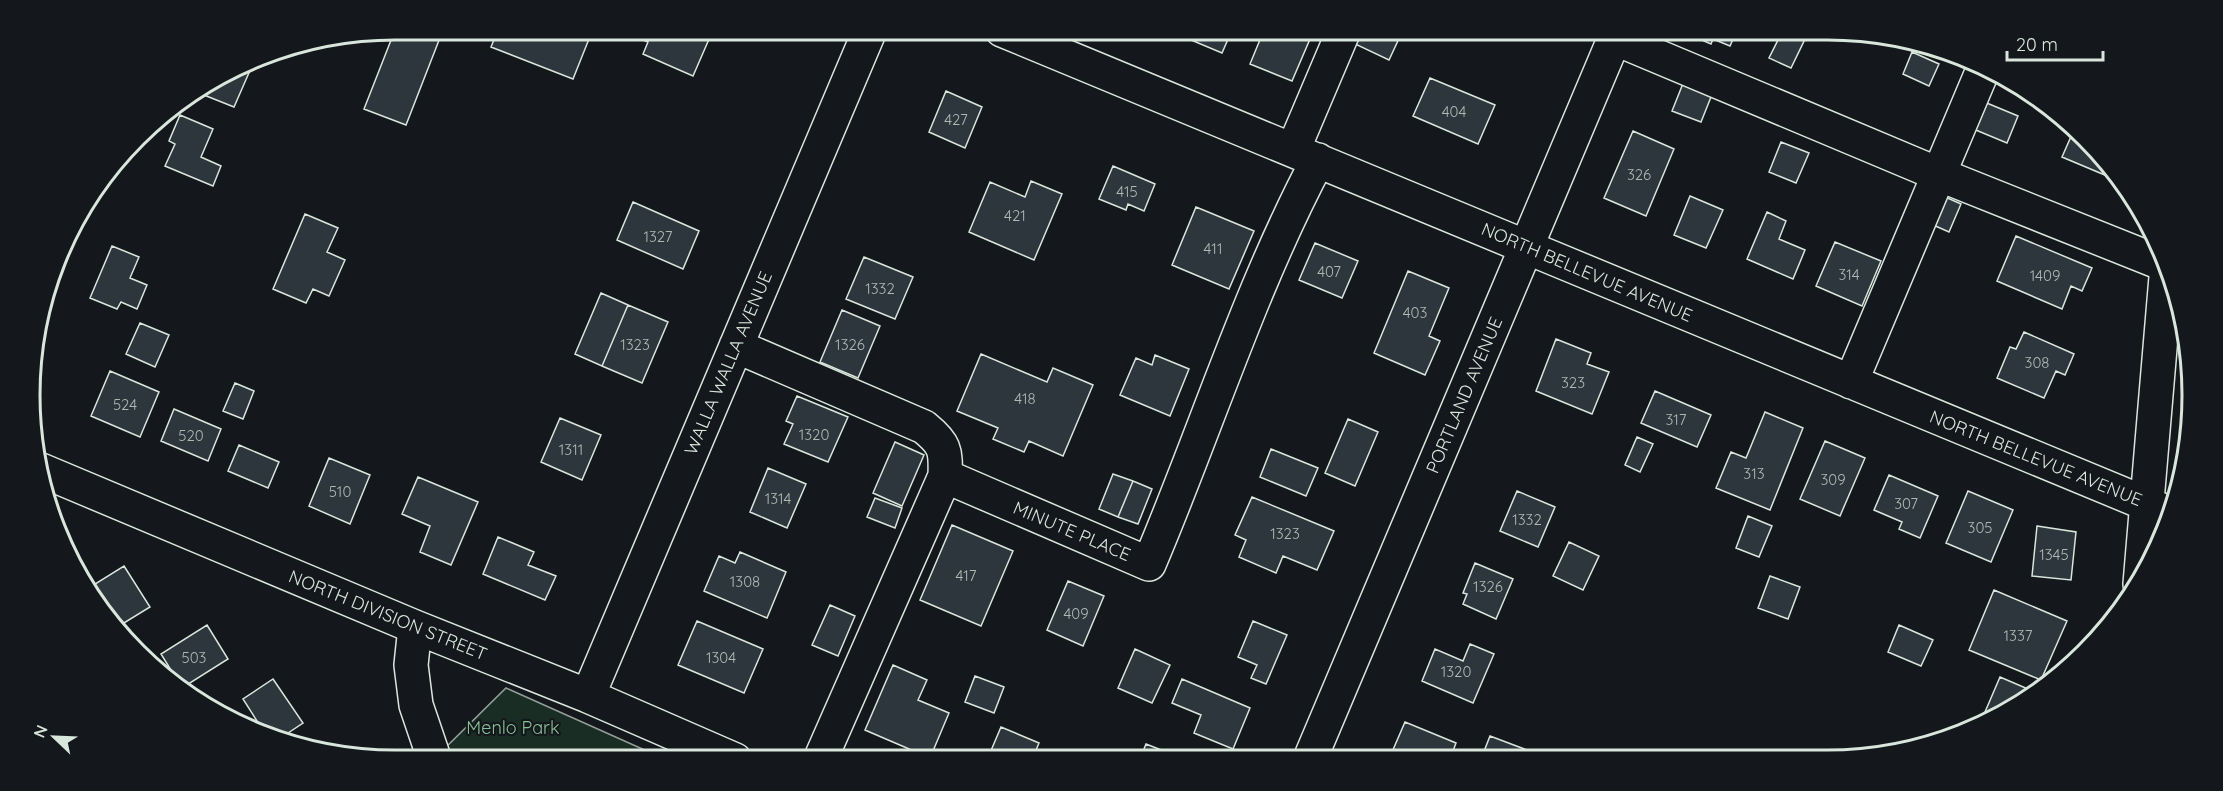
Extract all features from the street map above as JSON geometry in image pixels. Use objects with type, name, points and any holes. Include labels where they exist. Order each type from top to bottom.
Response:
[{"type":"street","name":"WALLA WALLA AVENUE","points":[[588,696],[866,40]]},
{"type":"street","name":"NORTH BELLEVUE AVENUE","points":[[1026,40],[2158,509]]},
{"type":"street","points":[[1305,155],[1341,40]]},
{"type":"street","name":"PORTLAND AVENUE","points":[[1314,750],[1613,40]]},
{"type":"street","points":[[1630,40],[1938,174],[2155,261]]},
{"type":"street","points":[[1851,382],[1981,75]]},
{"type":"street","name":"MINUTE PLACE","points":[[945,476],[1149,564],[1174,506],[1275,246],[1305,155]]},
{"type":"street","points":[[2149,544],[2158,509],[2166,287]]},
{"type":"street","points":[[735,346],[924,427],[937,437],[946,454],[945,476],[824,750]]},
{"type":"street","name":"NORTH DIVISION STREET","points":[[49,473],[415,627],[588,696],[712,750]]},
{"type":"street","points":[[415,627],[411,664],[416,705],[431,750]]},
{"type":"green space","name":"Menlo Park","points":[[506,688],[645,750],[443,750]]},
{"type":"building","points":[[391,40],[439,40],[406,125],[364,109]]},
{"type":"building","points":[[494,40],[589,40],[573,79],[491,47]]},
{"type":"building","points":[[643,40],[709,40],[693,76],[643,54],[648,42]]},
{"type":"building","points":[[1191,40],[1228,40],[1222,53]]},
{"type":"building","points":[[1260,40],[1310,40],[1292,81],[1250,64]]},
{"type":"building","points":[[1354,40],[1398,40],[1389,60],[1353,43]]},
{"type":"building","points":[[1715,40],[1733,40],[1730,46]]},
{"type":"building","points":[[1778,40],[1805,40],[1791,68],[1769,58]]},
{"type":"building","points":[[1912,52],[1939,64],[1929,86],[1903,74]]},
{"type":"building","points":[[249,72],[234,107],[205,96]]},
{"type":"building","points":[[1430,78],[1495,105],[1478,144],[1413,116]]},
{"type":"building","points":[[1684,81],[1713,92],[1701,122],[1672,111]]},
{"type":"building","points":[[946,91],[982,107],[965,148],[929,132]]},
{"type":"building","points":[[1982,101],[2018,116],[2007,143],[1971,128]]},
{"type":"building","points":[[180,115],[213,129],[201,157],[221,166],[213,186],[165,166],[175,144],[169,141]]},
{"type":"building","points":[[1633,131],[1674,149],[1646,216],[1604,198]]},
{"type":"building","points":[[2071,137],[2106,176],[2062,157]]},
{"type":"building","points":[[1781,142],[1809,153],[1796,183],[1769,172]]},
{"type":"building","points":[[1113,166],[1155,184],[1144,211],[1128,204],[1126,210],[1099,199]]},
{"type":"building","points":[[1031,181],[1062,194],[1034,260],[969,232],[990,182],[1025,197]]},
{"type":"building","points":[[1690,196],[1723,210],[1706,248],[1674,235]]},
{"type":"building","points":[[1943,196],[1961,204],[1949,232],[1931,224]]},
{"type":"building","points":[[633,202],[699,231],[683,269],[617,240]]},
{"type":"building","points":[[1196,207],[1254,231],[1229,289],[1172,265]]},
{"type":"building","points":[[1767,212],[1786,221],[1779,239],[1805,250],[1793,279],[1747,259]]},
{"type":"building","points":[[305,214],[338,228],[327,252],[345,260],[329,296],[313,289],[306,303],[273,289]]},
{"type":"building","points":[[2016,236],[2092,268],[2082,291],[2071,286],[2062,309],[1997,281]]},
{"type":"building","points":[[1835,242],[1881,261],[1862,306],[1816,286]]},
{"type":"building","points":[[1315,243],[1358,261],[1342,298],[1299,280]]},
{"type":"building","points":[[112,246],[139,257],[130,278],[147,285],[137,309],[121,302],[117,309],[90,298]]},
{"type":"building","points":[[864,257],[913,277],[895,319],[846,299]]},
{"type":"building","points":[[1408,271],[1449,288],[1429,336],[1440,341],[1425,375],[1374,353]]},
{"type":"building","points":[[601,293],[628,305],[602,366],[575,354]]},
{"type":"building","points":[[628,305],[668,322],[642,383],[602,366]]},
{"type":"building","points":[[842,310],[880,326],[858,378],[820,362]]},
{"type":"building","points":[[140,323],[169,335],[155,367],[126,354]]},
{"type":"building","points":[[2024,332],[2074,354],[2065,375],[2056,371],[2044,398],[1997,378],[2010,347],[2016,349]]},
{"type":"building","points":[[1556,339],[1591,353],[1587,364],[1609,372],[1592,414],[1536,391]]},
{"type":"building","points":[[981,354],[1047,382],[1053,368],[1093,385],[1063,456],[1029,441],[1024,452],[993,439],[998,428],[957,411]]},
{"type":"building","points":[[1155,355],[1189,369],[1170,416],[1120,395],[1136,358],[1152,365]]},
{"type":"building","points":[[110,371],[159,392],[140,437],[91,416]]},
{"type":"building","points":[[235,383],[254,391],[243,419],[223,411]]},
{"type":"building","points":[[1655,391],[1711,415],[1697,447],[1641,423]]},
{"type":"building","points":[[797,396],[848,417],[828,462],[784,444],[793,424],[786,421]]},
{"type":"building","points":[[174,409],[221,429],[208,461],[161,441]]},
{"type":"building","points":[[1765,412],[1803,428],[1770,510],[1716,488],[1731,452],[1746,458]]},
{"type":"building","points":[[560,418],[601,435],[582,480],[541,462]]},
{"type":"building","points":[[1348,419],[1378,432],[1355,486],[1325,473]]},
{"type":"building","points":[[1637,437],[1653,444],[1640,472],[1625,465]]},
{"type":"building","points":[[1825,441],[1865,458],[1840,516],[1800,499]]},
{"type":"building","points":[[895,442],[924,455],[902,506],[873,493]]},
{"type":"building","points":[[239,445],[279,462],[268,488],[228,471]]},
{"type":"building","points":[[1271,449],[1318,468],[1306,496],[1260,477]]},
{"type":"building","points":[[329,458],[370,475],[350,524],[309,506]]},
{"type":"building","points":[[768,468],[806,484],[787,528],[750,512]]},
{"type":"building","points":[[1113,474],[1133,481],[1118,517],[1099,509]]},
{"type":"building","points":[[1889,475],[1938,496],[1920,538],[1899,529],[1902,522],[1874,510]]},
{"type":"building","points":[[418,477],[478,502],[451,565],[420,552],[430,526],[402,514]]},
{"type":"building","points":[[1133,481],[1152,489],[1138,524],[1118,517]]},
{"type":"building","points":[[1517,491],[1555,507],[1538,547],[1500,531]]},
{"type":"building","points":[[1968,491],[2013,510],[1991,562],[1946,543]]},
{"type":"building","points":[[1252,497],[1334,531],[1317,570],[1283,556],[1276,573],[1239,557],[1246,540],[1235,535]]},
{"type":"building","points":[[875,498],[902,508],[895,528],[867,517]]},
{"type":"building","points":[[1748,516],[1772,526],[1759,557],[1736,548]]},
{"type":"building","points":[[952,525],[1013,551],[981,626],[920,600]]},
{"type":"building","points":[[2037,526],[2076,532],[2071,580],[2032,576]]},
{"type":"building","points":[[498,537],[534,552],[528,565],[556,576],[545,600],[483,574]]},
{"type":"building","points":[[1569,542],[1599,556],[1583,590],[1553,576]]},
{"type":"building","points":[[740,552],[786,572],[767,618],[704,591],[719,556],[735,563]]},
{"type":"building","points":[[1475,563],[1513,579],[1496,619],[1463,604],[1467,594],[1463,593]]},
{"type":"building","points":[[124,566],[150,607],[123,623],[95,584]]},
{"type":"building","points":[[1770,576],[1800,587],[1788,619],[1758,608]]},
{"type":"building","points":[[1068,581],[1104,596],[1083,646],[1047,630]]},
{"type":"building","points":[[1994,590],[2067,621],[2040,680],[1969,650]]},
{"type":"building","points":[[830,605],[855,616],[838,656],[812,645]]},
{"type":"building","points":[[697,621],[763,649],[744,693],[678,665]]},
{"type":"building","points":[[1253,621],[1287,635],[1266,684],[1251,678],[1257,665],[1238,657]]},
{"type":"building","points":[[207,625],[228,659],[188,684],[171,670],[161,654]]},
{"type":"building","points":[[1899,625],[1933,640],[1921,666],[1888,652]]},
{"type":"building","points":[[1470,644],[1494,654],[1473,703],[1422,681],[1435,649],[1463,661]]},
{"type":"building","points":[[1135,649],[1170,665],[1152,703],[1118,688]]},
{"type":"building","points":[[893,665],[927,680],[918,700],[949,713],[933,750],[911,750],[865,730]]},
{"type":"building","points":[[975,676],[1004,687],[994,713],[965,702]]},
{"type":"building","points":[[2000,677],[2028,689],[2005,703],[1984,714]]},
{"type":"building","points":[[273,679],[303,723],[287,734],[281,732],[258,722],[243,699]]},
{"type":"building","points":[[1182,679],[1250,708],[1233,749],[1194,733],[1201,715],[1172,703]]},
{"type":"building","points":[[1405,722],[1456,743],[1453,750],[1393,750]]},
{"type":"building","points":[[1001,727],[1039,743],[1036,750],[991,750]]},
{"type":"building","points":[[1490,736],[1527,750],[1485,750]]},
{"type":"building","points":[[1146,744],[1161,750],[1144,750]]}]
